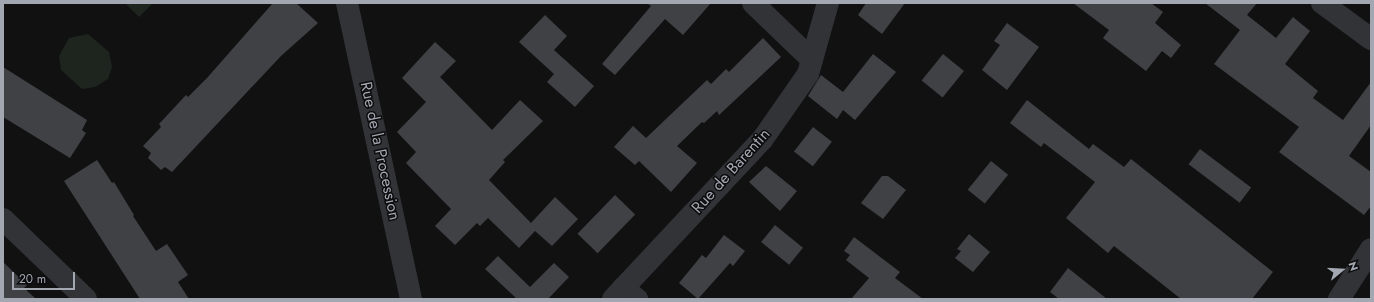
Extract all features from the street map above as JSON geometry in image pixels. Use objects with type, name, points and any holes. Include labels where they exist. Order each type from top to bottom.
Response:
[{"type":"street","name":"Rue de la Procession","points":[[347,3],[411,299]]},
{"type":"street","points":[[753,3],[812,60]]},
{"type":"street","name":"Rue de Barentin","points":[[624,295],[762,140],[808,74],[828,3]]},
{"type":"street","points":[[1322,3],[1371,40]]},
{"type":"street","points":[[3,219],[86,299]]},
{"type":"street","points":[[1339,299],[1371,249]]},
{"type":"shaded area","points":[[125,3],[153,3],[139,17]]},
{"type":"shaded area","points":[[88,34],[109,52],[112,67],[108,79],[95,87],[82,89],[61,70],[59,56],[69,38]]},
{"type":"building","points":[[273,3],[296,3],[318,23],[281,56],[172,172],[165,167],[161,170],[148,158],[151,153],[143,146],[161,127],[159,124],[186,95],[188,97],[207,78]]},
{"type":"building","points":[[647,3],[711,3],[683,35],[665,19],[615,75],[602,64],[651,6]]},
{"type":"building","points":[[866,3],[905,3],[882,34],[858,15]]},
{"type":"building","points":[[1073,3],[1151,3],[1163,12],[1155,23],[1181,45],[1171,58],[1162,51],[1146,71],[1103,38],[1109,30]]},
{"type":"building","points":[[1205,3],[1257,3],[1247,15],[1276,38],[1293,17],[1310,31],[1285,64],[1318,91],[1313,98],[1343,120],[1371,82],[1371,125],[1349,156],[1371,172],[1371,206],[1364,215],[1279,152],[1299,127],[1214,64],[1240,30]]},
{"type":"building","points":[[545,15],[567,36],[554,50],[594,86],[575,107],[547,82],[554,74],[519,42]]},
{"type":"building","points":[[1007,23],[1039,47],[1007,90],[982,70],[1000,45],[994,41]]},
{"type":"building","points":[[763,38],[781,57],[719,115],[717,111],[704,123],[702,122],[677,146],[697,163],[671,192],[639,161],[635,165],[614,147],[633,126],[646,138],[707,80],[711,84],[726,69],[729,72]]},
{"type":"building","points":[[435,42],[456,61],[440,77],[492,130],[520,100],[543,121],[503,160],[505,162],[489,180],[531,223],[555,197],[578,219],[552,246],[535,231],[519,248],[488,218],[480,226],[477,223],[455,245],[435,226],[451,209],[406,163],[416,152],[397,132],[426,102],[402,78]]},
{"type":"building","points":[[873,54],[896,72],[855,120],[843,110],[837,119],[808,96],[821,75],[843,92]]},
{"type":"building","points":[[943,54],[964,71],[943,97],[922,80]]},
{"type":"building","points":[[3,67],[87,120],[82,130],[86,133],[70,158],[3,117]]},
{"type":"building","points":[[1027,100],[1089,149],[1093,144],[1124,167],[1131,159],[1273,272],[1252,299],[1181,299],[1114,246],[1108,253],[1066,218],[1095,182],[1044,143],[1041,147],[1010,123]]},
{"type":"building","points":[[813,127],[832,142],[813,166],[794,151]]},
{"type":"building","points":[[1200,149],[1251,188],[1240,203],[1189,164]]},
{"type":"building","points":[[97,160],[112,183],[114,182],[134,215],[133,216],[156,251],[167,244],[188,275],[178,282],[189,299],[140,299],[64,181]]},
{"type":"building","points":[[991,161],[1008,175],[985,204],[968,190]]},
{"type":"building","points":[[766,166],[797,191],[780,211],[749,182]]},
{"type":"building","points":[[882,176],[888,176],[906,190],[883,219],[861,203]]},
{"type":"building","points":[[615,195],[635,214],[598,253],[577,234]]},
{"type":"building","points":[[775,225],[803,248],[789,265],[761,242]]},
{"type":"building","points":[[969,234],[990,252],[973,272],[955,258],[961,251],[957,249]]},
{"type":"building","points":[[724,235],[745,251],[733,266],[730,263],[698,299],[679,283],[702,255],[706,258]]},
{"type":"building","points":[[854,237],[900,272],[895,278],[923,299],[851,299],[869,278],[846,260],[850,255],[844,251]]},
{"type":"building","points":[[498,256],[530,287],[554,263],[569,277],[548,299],[517,299],[485,269]]},
{"type":"building","points":[[3,262],[27,285],[24,288],[36,299],[3,299]]},
{"type":"building","points":[[1068,268],[1107,299],[1059,299],[1050,292]]}]
